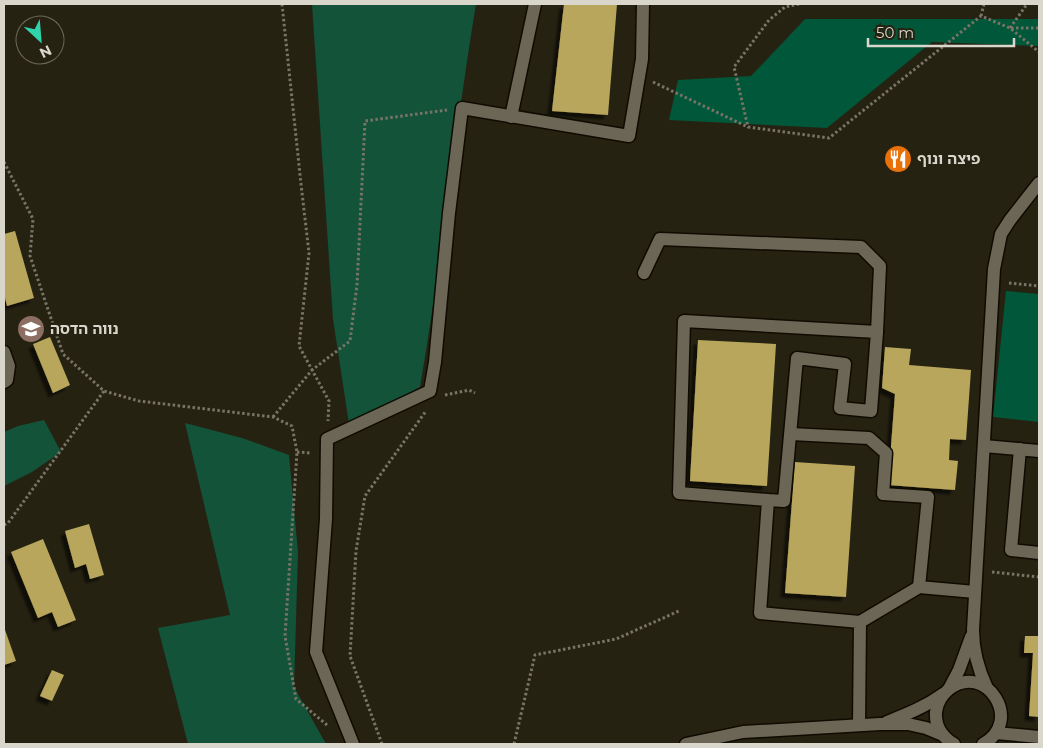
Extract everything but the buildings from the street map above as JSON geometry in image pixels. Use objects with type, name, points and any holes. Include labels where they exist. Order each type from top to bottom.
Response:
[{"type":"street","points":[[511,117],[535,4]]},
{"type":"street","points":[[353,744],[316,652],[326,519],[327,439],[430,391],[435,362],[449,213],[462,108],[629,136],[642,59],[643,4]]},
{"type":"street","points":[[987,688],[975,658],[973,630],[993,282],[996,253],[1002,234],[1010,220],[1039,183]]},
{"type":"street","points":[[644,273],[660,240],[861,247],[880,266],[876,332],[871,411],[840,408],[845,364],[797,358],[784,501],[679,492],[684,321],[876,332]]},
{"type":"street","points":[[4,352],[9,366],[7,380],[4,382]]},
{"type":"street","points":[[790,434],[869,438],[886,454],[883,494],[928,497],[919,587]]},
{"type":"street","points":[[984,446],[1039,451]]},
{"type":"street","points":[[1020,449],[1011,550],[1039,553]]},
{"type":"street","points":[[768,500],[760,613],[860,622],[919,587],[975,592]]},
{"type":"street","points":[[859,725],[860,622]]},
{"type":"street","points":[[949,741],[936,719],[936,710],[967,650],[973,630]]},
{"type":"street","points":[[880,724],[916,711],[961,683],[971,682],[987,688],[994,694],[1001,709],[1000,726],[996,733],[984,744]]},
{"type":"street","points":[[686,744],[743,732],[880,724],[908,724],[926,728],[949,741]]},
{"type":"street","points":[[996,733],[1039,737]]},
{"type":"path","points":[[282,4],[300,184],[309,253],[299,346],[329,401],[327,439]]},
{"type":"path","points":[[748,127],[734,67],[769,20],[785,7],[799,4]]},
{"type":"path","points":[[639,76],[748,127],[829,138],[982,16],[984,4]]},
{"type":"path","points":[[1010,28],[1028,4]]},
{"type":"path","points":[[982,16],[1010,28],[1039,52]]},
{"type":"path","points":[[1010,28],[1039,28]]},
{"type":"path","points":[[273,417],[312,370],[350,341],[357,286],[365,121],[462,108]]},
{"type":"path","points":[[4,162],[33,219],[30,256],[63,354],[104,391],[139,401],[273,417],[292,426],[297,452],[285,636],[296,699],[330,727]]},
{"type":"path","points":[[993,282],[1039,286]]},
{"type":"path","points":[[437,396],[469,390],[475,393]]},
{"type":"path","points":[[4,525],[104,391]]},
{"type":"path","points":[[382,744],[350,656],[356,551],[364,496],[432,404]]},
{"type":"path","points":[[976,571],[1039,577]]},
{"type":"path","points":[[514,744],[535,655],[616,639],[679,610]]},
{"type":"green space","points":[[312,4],[476,4],[420,387],[349,424],[333,319]]},
{"type":"green space","points":[[805,19],[1039,19],[1039,46],[932,42],[827,128],[669,120],[678,80],[751,76]]},
{"type":"green space","points":[[1006,291],[1039,294],[1039,422],[993,417]]},
{"type":"green space","points":[[44,420],[61,452],[32,472],[4,486],[4,432],[18,426]]},
{"type":"green space","points":[[185,423],[242,438],[289,455],[298,552],[294,687],[326,744],[188,744],[158,628],[230,615]]},
{"type":"place","name":"פיצה ונוף","points":[[898,159]]},
{"type":"place","name":"נווה הדסה","points":[[31,329]]}]
